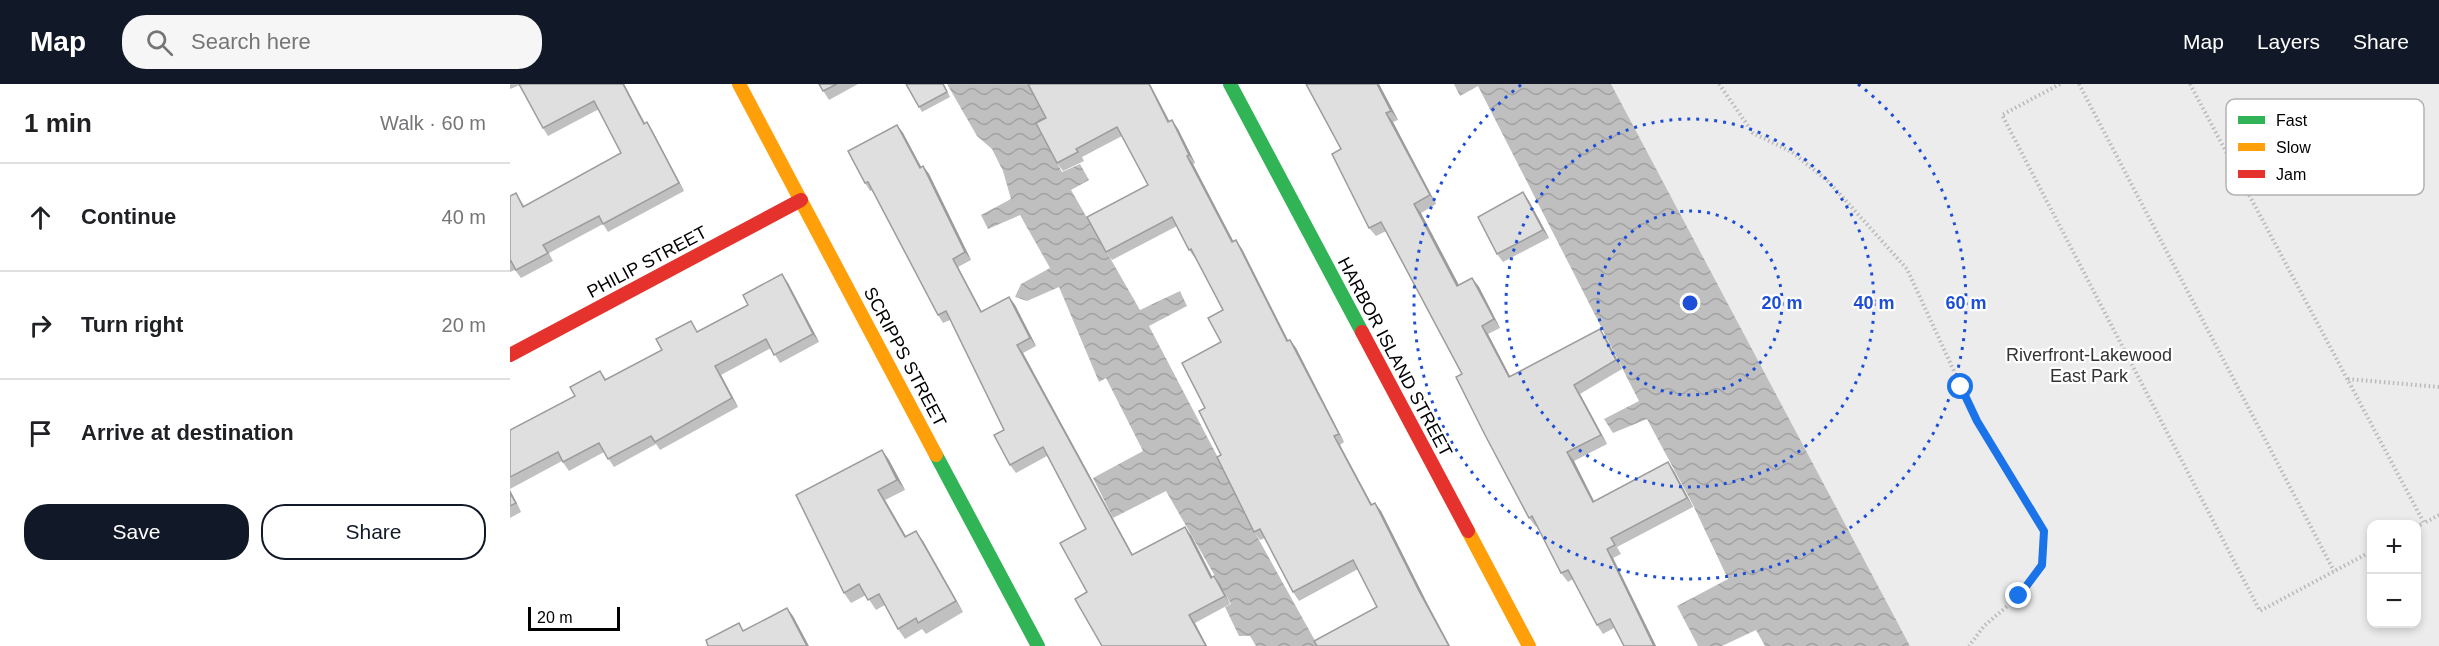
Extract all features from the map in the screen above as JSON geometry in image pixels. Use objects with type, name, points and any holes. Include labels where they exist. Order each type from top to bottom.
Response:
[{"type":"street","name":"SCRIPPS STREET","points":[[739,84],[1038,646]]},
{"type":"street","name":"HARBOR ISLAND STREET","points":[[1230,84],[1529,646]]},
{"type":"street","name":"PHILIP STREET","points":[[510,355],[801,200]]},
{"type":"path","points":[[1719,84],[1752,133],[1792,152],[1830,183],[1907,269],[1977,421],[2044,531],[2042,565],[2019,596],[1984,626],[1969,646]]},
{"type":"path","points":[[2060,84],[2002,115],[2260,611],[2367,554]]},
{"type":"path","points":[[2079,84],[2334,571]]},
{"type":"path","points":[[2190,84],[2226,152]]},
{"type":"path","points":[[2249,195],[2424,523]]},
{"type":"path","points":[[2347,379],[2439,387]]},
{"type":"path","points":[[2421,524],[2439,515]]},
{"type":"green space","name":"Riverfront-Lakewood East Park","points":[[1611,84],[2439,84],[2439,646],[1910,646]]},
{"type":"water","points":[[947,84],[1029,84],[1051,125],[1040,131],[1062,172],[1080,164],[1089,180],[1071,190],[1140,310],[1180,291],[1187,306],[1149,326],[1246,511],[1244,513],[1318,646],[1256,646],[1250,636],[1239,636],[1225,607],[1231,604],[1166,491],[1113,518],[1093,478],[1143,451],[1106,378],[1099,382],[1059,287],[1027,301],[1015,297],[1021,284],[1050,268],[1020,215],[988,229],[981,215],[1011,199],[1003,171],[992,149],[977,136]]},
{"type":"water","points":[[1454,84],[1611,84],[1910,646],[1765,646],[1756,630],[1722,646],[1698,646],[1677,606],[1728,579],[1693,505],[1647,419],[1613,433],[1604,419],[1639,401],[1478,86],[1460,96]]},
{"type":"building","points":[[519,84],[623,84],[644,124],[647,122],[679,183],[603,224],[599,216],[543,245],[548,253],[516,270],[510,262],[510,196],[516,193],[523,207],[621,153],[594,101],[543,128]]},
{"type":"building","points":[[819,84],[837,84],[823,91]]},
{"type":"building","points":[[906,84],[943,84],[947,92],[919,107]]},
{"type":"building","points":[[1028,84],[1149,84],[1168,122],[1172,120],[1189,155],[1187,156],[1232,242],[1236,240],[1287,341],[1290,340],[1339,434],[1334,436],[1371,505],[1375,503],[1449,646],[1317,646],[1314,641],[1377,607],[1353,560],[1293,592],[1260,529],[1254,532],[1217,457],[1221,455],[1199,411],[1205,408],[1182,363],[1221,342],[1208,318],[1223,310],[1172,217],[1106,252],[1087,217],[1148,185],[1117,127],[1076,149],[1078,152],[1057,163],[1036,123],[1046,118]]},
{"type":"building","points":[[1306,84],[1377,84],[1391,111],[1386,113],[1430,195],[1414,204],[1457,286],[1472,278],[1494,319],[1482,326],[1509,377],[1600,329],[1616,360],[1574,385],[1601,435],[1567,452],[1593,502],[1668,462],[1687,498],[1611,538],[1615,545],[1607,549],[1654,646],[1624,646],[1610,619],[1597,625],[1568,570],[1561,573],[1532,516],[1529,518],[1485,435],[1456,377],[1462,374],[1381,222],[1369,228],[1332,154],[1341,149]]},
{"type":"building","points":[[897,125],[920,168],[923,166],[965,252],[953,259],[981,312],[1009,297],[1030,338],[1017,345],[1132,555],[1185,527],[1211,578],[1214,576],[1225,596],[1189,615],[1206,646],[1102,646],[1075,599],[1087,592],[1060,543],[1086,529],[1043,447],[1010,465],[994,435],[1004,430],[946,311],[938,315],[868,182],[865,183],[848,151]]},
{"type":"building","points":[[1523,192],[1543,230],[1497,254],[1478,217]]},
{"type":"building","points":[[782,274],[813,334],[774,355],[766,339],[715,366],[732,398],[655,442],[651,436],[608,459],[599,443],[563,462],[558,452],[510,477],[510,430],[575,396],[570,387],[600,371],[605,380],[662,350],[656,339],[691,321],[697,332],[748,305],[743,295]]},
{"type":"building","points":[[882,450],[897,480],[878,490],[905,537],[916,531],[956,601],[918,623],[916,618],[898,629],[879,594],[868,600],[859,584],[844,593],[796,495]]},
{"type":"building","points":[[510,493],[516,503],[510,506]]},
{"type":"building","points":[[787,608],[807,646],[708,646],[706,640],[739,623],[743,631]]},
{"type":"traffic: fast","points":[[1230,84],[1362,332]]},
{"type":"traffic: fast","points":[[936,455],[1038,646]]},
{"type":"traffic: slow","points":[[739,84],[936,455]]},
{"type":"traffic: slow","points":[[1468,531],[1529,646]]},
{"type":"traffic: jam","points":[[510,355],[801,200]]},
{"type":"traffic: jam","points":[[1362,332],[1468,531]]},
{"type":"route","points":[[1961,387],[1977,421],[2044,531],[2042,565],[2019,596]]}]
